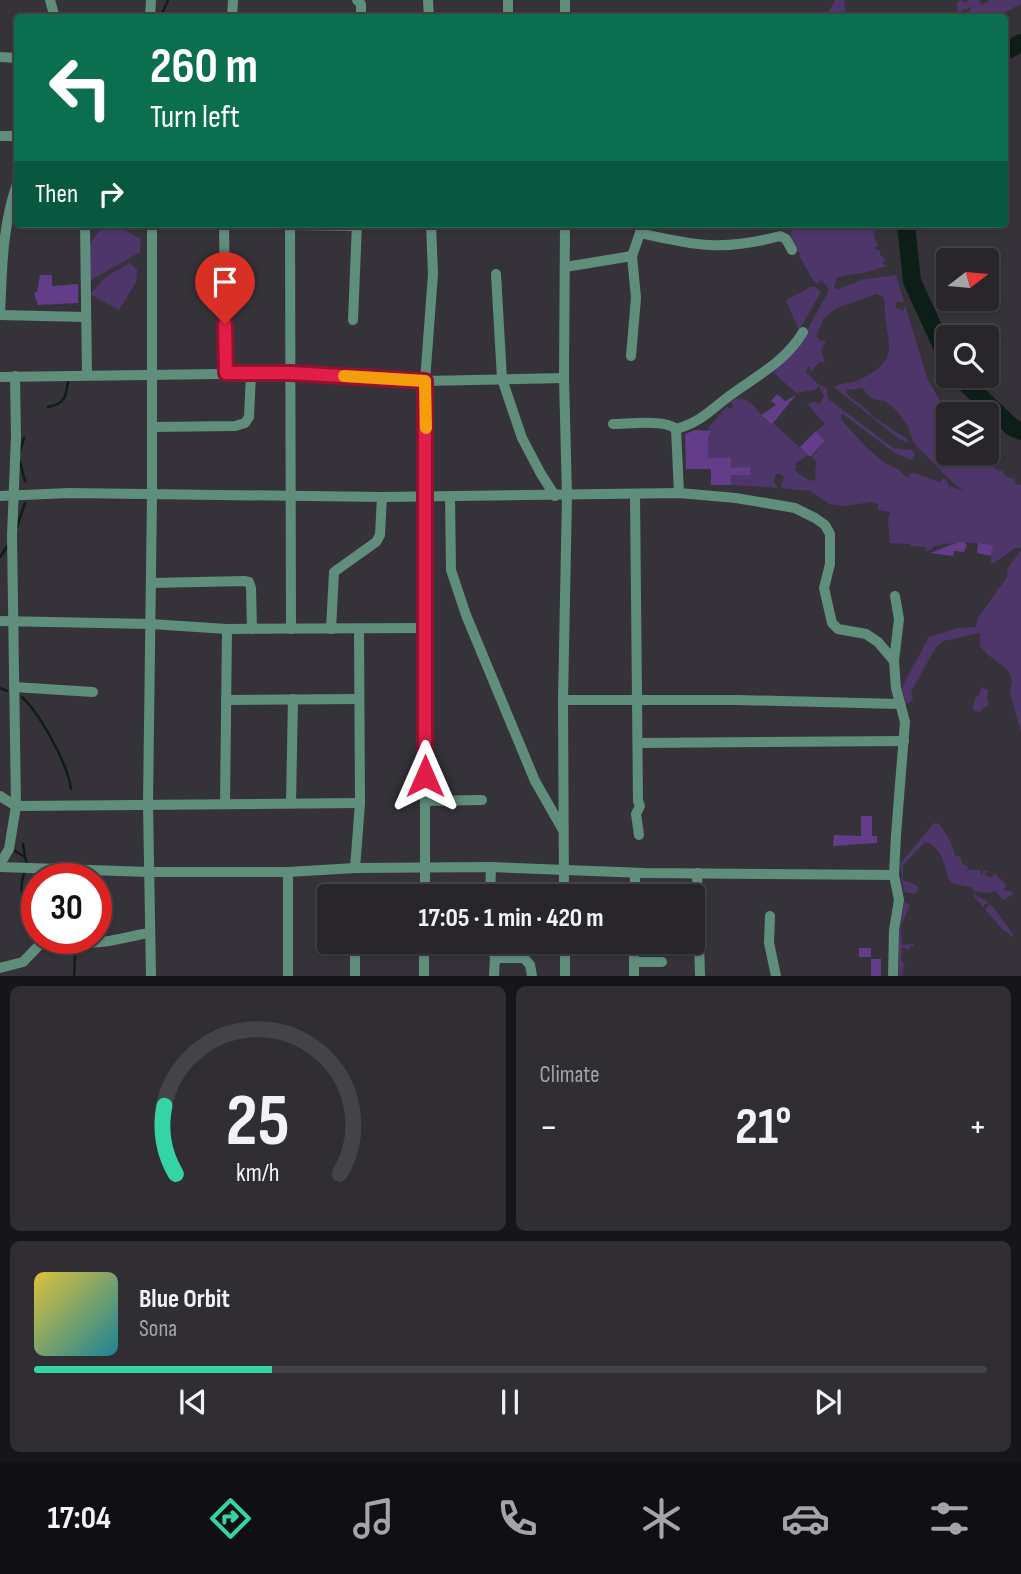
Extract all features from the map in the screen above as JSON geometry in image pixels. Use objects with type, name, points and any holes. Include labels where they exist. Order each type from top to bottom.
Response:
[{"type":"street","points":[[13,207],[2,254],[0,315],[85,317]]},
{"type":"street","points":[[85,228],[88,375]]},
{"type":"street","points":[[151,975],[148,804],[153,427],[152,228]]},
{"type":"street","points":[[224,228],[226,373]]},
{"type":"street","points":[[290,228],[291,629]]},
{"type":"street","points":[[353,320],[357,228]]},
{"type":"street","points":[[425,884],[425,381],[433,274],[431,228]]},
{"type":"street","points":[[564,884],[567,496],[565,228]]},
{"type":"street","points":[[631,356],[636,298],[632,256],[640,228],[709,247],[733,246],[780,236],[786,239],[792,250]]},
{"type":"street","points":[[565,267],[632,256]]},
{"type":"street","points":[[496,274],[502,379],[522,438],[555,496]]},
{"type":"street","points":[[676,429],[705,418],[729,396],[765,372],[787,352],[803,332]]},
{"type":"street","points":[[0,377],[291,373],[425,381],[565,377]]},
{"type":"street","points":[[153,427],[235,426],[245,423],[249,417],[251,374]]},
{"type":"street","points":[[15,376],[13,621],[16,806],[9,849],[0,866],[149,872],[491,867],[635,873],[894,875]]},
{"type":"street","points":[[613,424],[663,424],[676,429],[679,493]]},
{"type":"street","points":[[0,496],[69,493],[426,497],[679,493],[736,498],[795,508],[825,525],[830,534],[830,564],[824,588],[832,622],[838,629],[866,634],[878,642],[894,661]]},
{"type":"street","points":[[635,494],[640,806],[636,814],[639,835]]},
{"type":"street","points":[[450,496],[452,570],[466,615],[535,780],[564,833]]},
{"type":"street","points":[[331,629],[334,572],[376,542],[380,535],[382,497]]},
{"type":"street","points":[[151,583],[249,582],[252,629]]},
{"type":"street","points":[[893,975],[894,930],[899,900],[894,875],[897,796],[905,722],[896,688],[894,661],[899,619],[895,596]]},
{"type":"street","points":[[0,621],[151,624],[227,629],[425,628]]},
{"type":"street","points":[[225,804],[227,629]]},
{"type":"street","points":[[355,868],[360,803],[359,629]]},
{"type":"street","points":[[14,689],[93,692]]},
{"type":"street","points":[[291,803],[293,699]]},
{"type":"street","points":[[226,700],[359,699]]},
{"type":"street","points":[[564,700],[900,704]]},
{"type":"street","points":[[639,743],[904,741]]},
{"type":"street","points":[[0,796],[16,806],[360,803]]},
{"type":"street","points":[[425,801],[482,800]]},
{"type":"street","points":[[490,884],[491,867]]},
{"type":"street","points":[[288,872],[288,975]]},
{"type":"street","points":[[635,873],[635,884]]},
{"type":"street","points":[[697,873],[699,975]]},
{"type":"street","points":[[770,916],[769,943],[776,975]]},
{"type":"street","points":[[112,942],[149,933]]},
{"type":"street","points":[[0,968],[23,962],[31,954]]},
{"type":"street","points":[[355,954],[355,975]]},
{"type":"street","points":[[424,954],[424,975]]},
{"type":"street","points":[[494,954],[494,975]]},
{"type":"street","points":[[565,954],[565,975]]},
{"type":"street","points":[[634,954],[634,975]]},
{"type":"street","points":[[495,958],[524,958],[530,965],[532,975]]},
{"type":"street","points":[[634,962],[662,962]]},
{"type":"shaded area","points":[[835,0],[844,0],[846,14],[828,14]]},
{"type":"shaded area","points":[[960,0],[966,3],[968,0],[979,0],[982,5],[990,0],[1021,0],[1021,4],[1002,14],[968,14],[972,6],[960,13],[957,11],[958,7],[955,7]]},
{"type":"shaded area","points":[[101,228],[121,228],[141,239],[140,252],[88,282],[87,248]]},
{"type":"shaded area","points":[[791,228],[878,228],[873,234],[878,246],[873,248],[880,251],[885,260],[882,263],[887,266],[837,277],[834,288],[839,289],[861,280],[896,275],[904,302],[896,302],[896,308],[903,311],[905,305],[927,378],[940,402],[936,402],[936,465],[991,465],[1014,479],[1017,485],[1021,485],[1021,548],[1015,548],[991,563],[992,545],[949,544],[934,546],[926,551],[925,547],[890,543],[890,512],[878,510],[878,504],[829,504],[811,491],[781,488],[784,477],[780,474],[776,474],[774,482],[778,488],[731,485],[731,475],[739,475],[739,468],[731,468],[731,458],[708,458],[708,428],[727,406],[729,409],[733,407],[732,403],[729,403],[740,398],[750,402],[766,421],[772,422],[808,455],[795,464],[797,468],[794,470],[810,481],[816,479],[817,463],[812,457],[825,441],[816,432],[825,424],[807,404],[820,404],[824,396],[819,386],[814,390],[796,393],[773,372],[805,334],[829,290],[822,280],[816,284],[793,244]],"holes":[[[876,294],[883,297],[889,347],[883,363],[861,379],[834,387],[899,439],[908,443],[907,439],[872,416],[846,393],[847,390],[862,388],[872,399],[885,401],[908,426],[914,443],[964,491],[949,486],[946,479],[940,482],[914,473],[909,477],[905,476],[882,461],[850,430],[841,415],[895,453],[912,460],[915,454],[912,450],[893,448],[827,398],[827,388],[819,385],[806,372],[808,367],[811,372],[819,362],[825,362],[821,351],[826,340],[821,341],[816,336],[824,318],[837,308]]]},
{"type":"shaded area","points":[[130,263],[137,270],[136,282],[119,310],[90,294],[107,276]]},
{"type":"shaded area","points":[[809,287],[815,287],[821,292],[799,330],[786,301]]},
{"type":"shaded area","points":[[1021,550],[1021,732],[1010,692],[1012,681],[1008,670],[980,646],[980,633],[943,641],[936,647],[911,692],[913,700],[906,704],[903,685],[929,637],[958,628],[976,627],[978,618],[1007,577],[1008,568]]},
{"type":"shaded area","points":[[981,687],[988,690],[989,704],[979,712],[973,710]]},
{"type":"shaded area","points":[[934,823],[942,828],[955,856],[960,856],[962,863],[968,867],[967,870],[980,870],[981,875],[982,870],[989,872],[985,875],[992,878],[994,873],[1006,885],[1004,890],[1012,892],[1012,895],[1003,900],[995,891],[974,891],[971,887],[954,884],[948,879],[938,851],[925,842],[903,865],[903,880],[916,885],[919,890],[914,894],[904,892],[900,864]]},
{"type":"shaded area","points":[[972,894],[988,903],[984,904],[984,908]]},
{"type":"shaded area","points":[[905,898],[905,902],[910,905],[901,926],[902,945],[914,946],[910,946],[909,950],[902,947],[901,960],[905,966],[903,975],[899,976],[899,934]]},
{"type":"shaded area","points":[[988,903],[1015,938],[1002,929],[985,909],[989,906]]},
{"type":"building","points":[[40,275],[52,275],[52,286],[78,284],[78,303],[38,305],[34,293],[37,292]]},
{"type":"building","points":[[777,394],[785,401],[796,395],[773,423],[770,423],[761,415],[776,405],[771,401]]},
{"type":"building","points":[[695,430],[711,431],[708,437],[708,458],[731,458],[731,468],[750,467],[750,475],[731,475],[731,485],[711,485],[711,469],[686,469],[685,434]]},
{"type":"building","points":[[816,431],[825,441],[810,457],[800,447]]},
{"type":"building","points":[[958,542],[967,545],[964,552],[954,551],[953,556],[930,553]]},
{"type":"building","points":[[978,543],[993,545],[991,556],[977,553]]},
{"type":"building","points":[[861,816],[872,816],[872,836],[877,836],[877,843],[833,846],[834,835],[861,836]]},
{"type":"building","points":[[859,948],[871,948],[871,957],[859,957]]},
{"type":"building","points":[[871,959],[881,959],[881,976],[871,976]]},
{"type":"waterway","points":[[162,14],[168,0]]},
{"type":"waterway","points":[[1008,50],[1021,43]]},
{"type":"waterway","points":[[906,228],[912,281],[936,334]]},
{"type":"waterway","points":[[48,407],[64,399],[68,381]]},
{"type":"waterway","points":[[971,388],[1012,427],[1021,431]]},
{"type":"waterway","points":[[20,452],[24,438]]},
{"type":"waterway","points":[[20,462],[25,481]]},
{"type":"waterway","points":[[17,527],[25,503]]},
{"type":"waterway","points":[[0,557],[8,545]]},
{"type":"waterway","points":[[0,688],[7,691]]},
{"type":"waterway","points":[[22,697],[52,740],[65,766],[71,789]]},
{"type":"waterway","points":[[23,844],[25,857]]},
{"type":"waterway","points":[[13,850],[25,857],[27,863]]},
{"type":"waterway","points":[[74,976],[76,954]]},
{"type":"slow traffic","points":[[344,376],[425,381],[426,428]]},
{"type":"route","points":[[225,324],[226,373],[291,373],[425,381],[425,776]]}]
